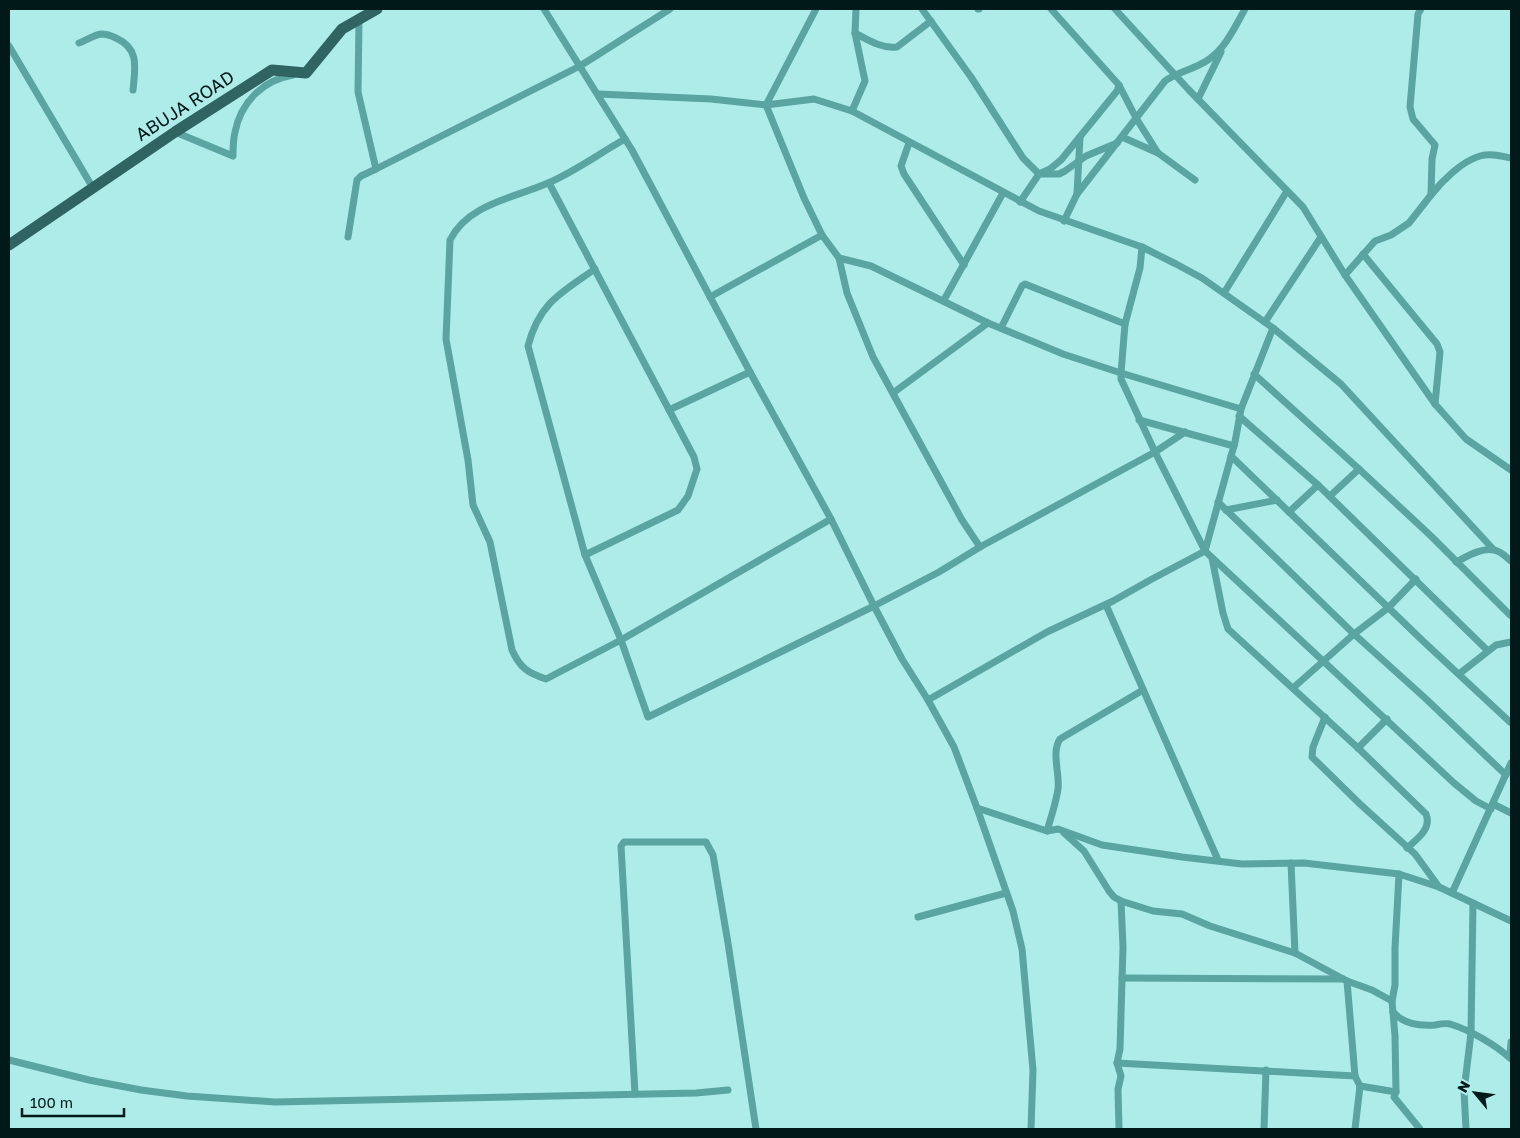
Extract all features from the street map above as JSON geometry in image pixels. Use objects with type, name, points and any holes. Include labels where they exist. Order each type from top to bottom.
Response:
[{"type":"main road","points":[[306,74],[342,29],[377,9]]},
{"type":"main road","name":"ABUJA ROAD","points":[[9,245],[175,132],[272,70],[306,74]]},
{"type":"street","points":[[544,9],[625,139],[750,372],[832,519],[902,660],[928,700],[954,747],[1013,911],[1022,949],[1033,1070],[1031,1129]]},
{"type":"street","points":[[348,238],[357,180],[361,176],[580,66],[670,9]]},
{"type":"street","points":[[816,9],[766,105],[804,198],[822,235],[839,258],[847,293],[873,357],[962,520],[980,547]]},
{"type":"street","points":[[852,111],[865,81],[855,33],[856,9]]},
{"type":"street","points":[[922,9],[972,77],[1023,158],[1039,174],[1059,174],[1086,156],[1117,143]]},
{"type":"street","points":[[1051,9],[1119,85],[1136,118],[1158,153]]},
{"type":"street","points":[[1115,9],[1174,74],[1303,207],[1345,275],[1435,404],[1466,439],[1511,470]]},
{"type":"street","points":[[1198,99],[1244,9]]},
{"type":"street","points":[[1419,10],[1410,107],[1413,119],[1435,146],[1432,160],[1431,195]]},
{"type":"street","points":[[359,20],[358,92],[376,169]]},
{"type":"street","points":[[855,33],[880,46],[891,48],[897,47],[931,21]]},
{"type":"street","points":[[79,43],[100,34],[123,41],[132,49],[135,64],[133,90]]},
{"type":"street","points":[[9,46],[93,188]]},
{"type":"street","points":[[1064,221],[1077,194],[1165,81],[1174,74],[1198,66],[1224,46]]},
{"type":"street","points":[[175,132],[233,156],[235,132],[243,109],[258,90],[279,78],[306,74]]},
{"type":"street","points":[[1020,202],[1039,174],[1050,169],[1061,160],[1117,91],[1119,85]]},
{"type":"street","points":[[598,94],[711,99],[766,105],[814,99],[852,111],[1039,211],[1142,247],[1202,278],[1224,293],[1273,328],[1341,384],[1493,549],[1502,553],[1511,562]]},
{"type":"street","points":[[1077,194],[1080,137]]},
{"type":"street","points":[[1122,137],[1158,153],[1195,180]]},
{"type":"street","points":[[625,139],[549,183],[486,206],[455,230],[450,240],[446,338],[468,460],[473,505],[490,542],[512,650],[518,663],[532,675],[546,679],[621,640],[832,519]]},
{"type":"street","points":[[910,143],[901,166],[904,174],[964,265]]},
{"type":"street","points":[[1345,275],[1375,241],[1392,235],[1409,223],[1443,180],[1461,166],[1480,156],[1495,154],[1511,158]]},
{"type":"street","points":[[549,183],[670,410],[694,457],[697,469],[688,496],[678,510],[585,555]]},
{"type":"street","points":[[1224,293],[1287,191]]},
{"type":"street","points":[[944,300],[1003,193]]},
{"type":"street","points":[[710,297],[822,235]]},
{"type":"street","points":[[1265,322],[1321,236]]},
{"type":"street","points":[[1142,247],[1140,268],[1125,324],[1120,373],[1123,384],[1154,452],[1205,551],[1454,783],[1476,801],[1511,813]]},
{"type":"street","points":[[1362,254],[1437,344],[1440,352],[1435,404]]},
{"type":"street","points":[[839,258],[871,266],[988,323],[1063,354],[1240,413],[1330,496],[1487,650]]},
{"type":"street","points":[[595,269],[558,294],[540,313],[532,330],[528,346],[585,555],[621,640],[648,717],[939,572],[980,547],[1154,452],[1185,432]]},
{"type":"street","points":[[1002,328],[1022,286],[1025,284],[1125,324]]},
{"type":"street","points":[[893,393],[988,323]]},
{"type":"street","points":[[928,700],[1047,632],[1106,604],[1205,551],[1234,446],[1240,413],[1273,328]]},
{"type":"street","points":[[670,410],[750,372]]},
{"type":"street","points":[[1254,374],[1359,469],[1510,615]]},
{"type":"street","points":[[1139,420],[1234,446]]},
{"type":"street","points":[[1231,456],[1388,608],[1511,723]]},
{"type":"street","points":[[1330,496],[1359,469]]},
{"type":"street","points":[[1289,512],[1318,485]]},
{"type":"street","points":[[1226,510],[1277,500]]},
{"type":"street","points":[[1218,502],[1354,634],[1506,775]]},
{"type":"street","points":[[1456,562],[1481,551],[1493,549]]},
{"type":"street","points":[[1212,558],[1222,613],[1228,630],[1358,748],[1426,814],[1427,822],[1424,832],[1407,848]]},
{"type":"street","points":[[1293,688],[1323,660],[1388,608],[1416,579]]},
{"type":"street","points":[[1106,604],[1218,860]]},
{"type":"street","points":[[1458,674],[1496,644],[1511,642]]},
{"type":"street","points":[[1047,831],[1058,789],[1056,754],[1057,744],[1060,739],[1143,690]]},
{"type":"street","points":[[1324,718],[1312,747],[1312,757],[1415,854],[1439,887]]},
{"type":"street","points":[[1358,748],[1387,719]]},
{"type":"street","points":[[1452,893],[1462,867],[1511,763]]},
{"type":"street","points":[[977,808],[1047,831],[1058,829],[1102,845],[1242,864],[1304,863],[1399,874],[1439,887],[1511,921]]},
{"type":"street","points":[[1058,829],[1084,851],[1109,891],[1121,901],[1153,911],[1182,914],[1210,926],[1295,953],[1345,980],[1372,990],[1392,1001]]},
{"type":"street","points":[[636,1094],[621,846],[624,842],[706,842],[713,855],[755,1126],[760,1129]]},
{"type":"street","points":[[1291,863],[1295,953]]},
{"type":"street","points":[[1399,874],[1395,985],[1392,1001],[1396,1092],[1394,1097],[1420,1129]]},
{"type":"street","points":[[918,917],[1006,893]]},
{"type":"street","points":[[1119,1129],[1118,1090],[1121,1076],[1118,1063],[1123,947],[1121,901]]},
{"type":"street","points":[[1466,1129],[1464,1091],[1471,1033],[1473,903]]},
{"type":"street","points":[[1122,978],[1345,980]]},
{"type":"street","points":[[1345,980],[1355,1076],[1360,1086],[1355,1129]]},
{"type":"street","points":[[1392,1012],[1400,1020],[1409,1024],[1432,1025],[1448,1023],[1471,1033],[1510,1058],[1511,1042]]},
{"type":"street","points":[[9,1060],[89,1080],[141,1090],[187,1096],[275,1102],[696,1093],[728,1090]]},
{"type":"street","points":[[1118,1063],[1355,1076]]},
{"type":"street","points":[[1264,1129],[1266,1070]]},
{"type":"street","points":[[1360,1086],[1396,1092]]}]
